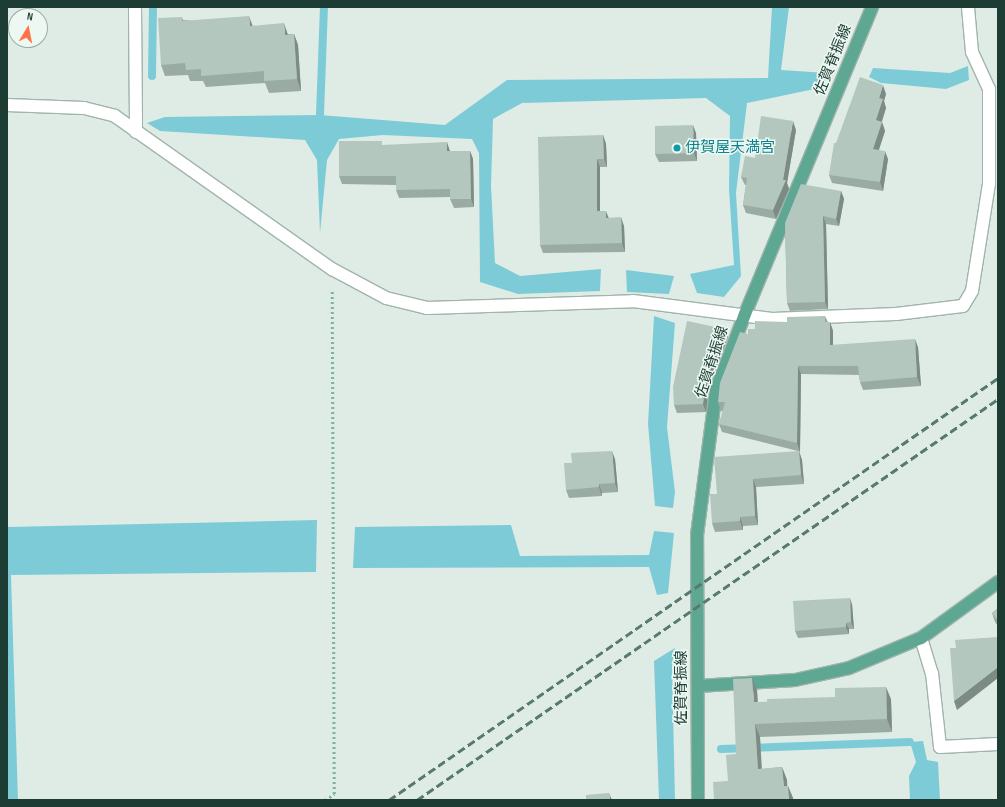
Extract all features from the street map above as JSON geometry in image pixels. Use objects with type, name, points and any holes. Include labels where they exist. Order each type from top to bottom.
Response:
[{"type":"main road","name":"佐賀脊振線","points":[[698,800],[697,535],[703,475],[716,390],[745,314],[872,7]]},
{"type":"main road","points":[[698,686],[795,680],[849,668],[920,638],[998,582]]},
{"type":"street","points":[[135,7],[136,132]]},
{"type":"street","points":[[7,105],[84,108],[115,116],[332,269],[386,298],[427,308],[633,301],[745,314],[772,319],[896,314],[963,306],[972,291],[989,184],[988,90],[972,52],[968,7]]},
{"type":"street","points":[[920,638],[932,673],[940,747],[998,744]]},
{"type":"path","points":[[325,800],[334,794],[332,269]]},
{"type":"water","points":[[772,7],[789,7],[781,70],[827,73],[824,87],[747,103],[736,193],[741,276],[724,297],[697,293],[690,274],[734,265],[729,189],[730,116],[706,98],[522,103],[493,119],[491,186],[495,263],[520,276],[601,269],[600,291],[518,294],[480,282],[479,153],[472,139],[383,135],[339,139],[327,160],[320,233],[317,160],[305,140],[160,131],[147,123],[165,117],[320,115],[445,125],[507,80],[768,78]]},
{"type":"water","points":[[968,66],[969,80],[946,89],[881,83],[869,77],[873,68],[950,73]]},
{"type":"water","points":[[626,270],[674,276],[669,294],[627,292]]},
{"type":"water","points":[[654,316],[675,323],[667,427],[675,492],[673,508],[655,506],[648,424]]},
{"type":"water","points":[[317,520],[316,572],[11,575],[18,800],[8,800],[7,527]]},
{"type":"water","points":[[511,525],[520,556],[649,555],[654,531],[674,533],[668,593],[657,595],[649,567],[353,568],[355,527]]},
{"type":"water","points":[[675,648],[672,667],[675,800],[659,800],[654,661]]},
{"type":"water","points":[[923,741],[927,760],[938,762],[940,800],[910,800],[909,776],[916,762],[910,742]]},
{"type":"building","points":[[249,16],[250,26],[284,23],[285,35],[294,34],[297,79],[264,81],[264,71],[201,76],[201,69],[186,70],[185,63],[161,65],[158,18],[182,17],[182,21]]},
{"type":"building","points":[[860,77],[883,85],[879,98],[883,99],[876,120],[882,122],[873,149],[885,151],[880,182],[829,175],[834,143],[836,143]]},
{"type":"building","points":[[761,116],[793,121],[783,180],[786,180],[773,210],[743,205],[747,178],[741,177],[745,156],[755,158]]},
{"type":"building","points":[[693,125],[694,153],[655,154],[655,126]]},
{"type":"building","points":[[603,135],[604,159],[597,159],[597,211],[606,211],[606,218],[621,217],[622,243],[540,245],[538,137]]},
{"type":"building","points":[[339,141],[382,141],[382,145],[447,142],[447,151],[470,151],[471,199],[450,199],[450,189],[396,190],[396,176],[339,176]]},
{"type":"building","points":[[801,184],[841,191],[836,219],[823,216],[825,302],[787,303],[785,223]]},
{"type":"building","points":[[825,316],[825,322],[830,322],[830,345],[915,339],[917,377],[860,382],[858,366],[798,366],[797,443],[719,424],[725,402],[718,402],[720,383],[740,332],[748,334],[748,329],[755,329],[755,321],[787,322],[787,317]]},
{"type":"building","points":[[687,321],[725,329],[706,380],[703,404],[674,405],[673,387]]},
{"type":"building","points":[[612,451],[615,483],[599,484],[599,487],[566,490],[564,463],[572,463],[571,453]]},
{"type":"building","points":[[799,451],[801,475],[753,479],[755,516],[740,517],[740,521],[712,523],[710,494],[717,494],[714,457]]},
{"type":"building","points":[[850,598],[851,622],[846,623],[846,627],[795,631],[793,601]]},
{"type":"building","points":[[998,608],[998,621],[992,613]]},
{"type":"building","points":[[998,637],[998,667],[954,701],[950,648],[956,648],[955,640]]},
{"type":"building","points":[[752,678],[754,702],[767,702],[767,699],[835,697],[835,688],[886,687],[887,719],[755,724],[758,769],[782,767],[784,786],[788,786],[789,800],[714,800],[713,782],[728,781],[726,755],[736,754],[733,679]]},
{"type":"building","points":[[609,793],[610,800],[586,800],[586,795]]},
{"type":"waterway","points":[[152,76],[153,7]]},
{"type":"waterway","points":[[320,115],[324,7]]},
{"type":"waterway","points":[[721,749],[910,742]]},
{"type":"railway","points":[[389,800],[998,378]]},
{"type":"railway","points":[[417,800],[998,399]]},
{"type":"place","name":"伊賀屋天満宮","points":[[677,148]]}]
